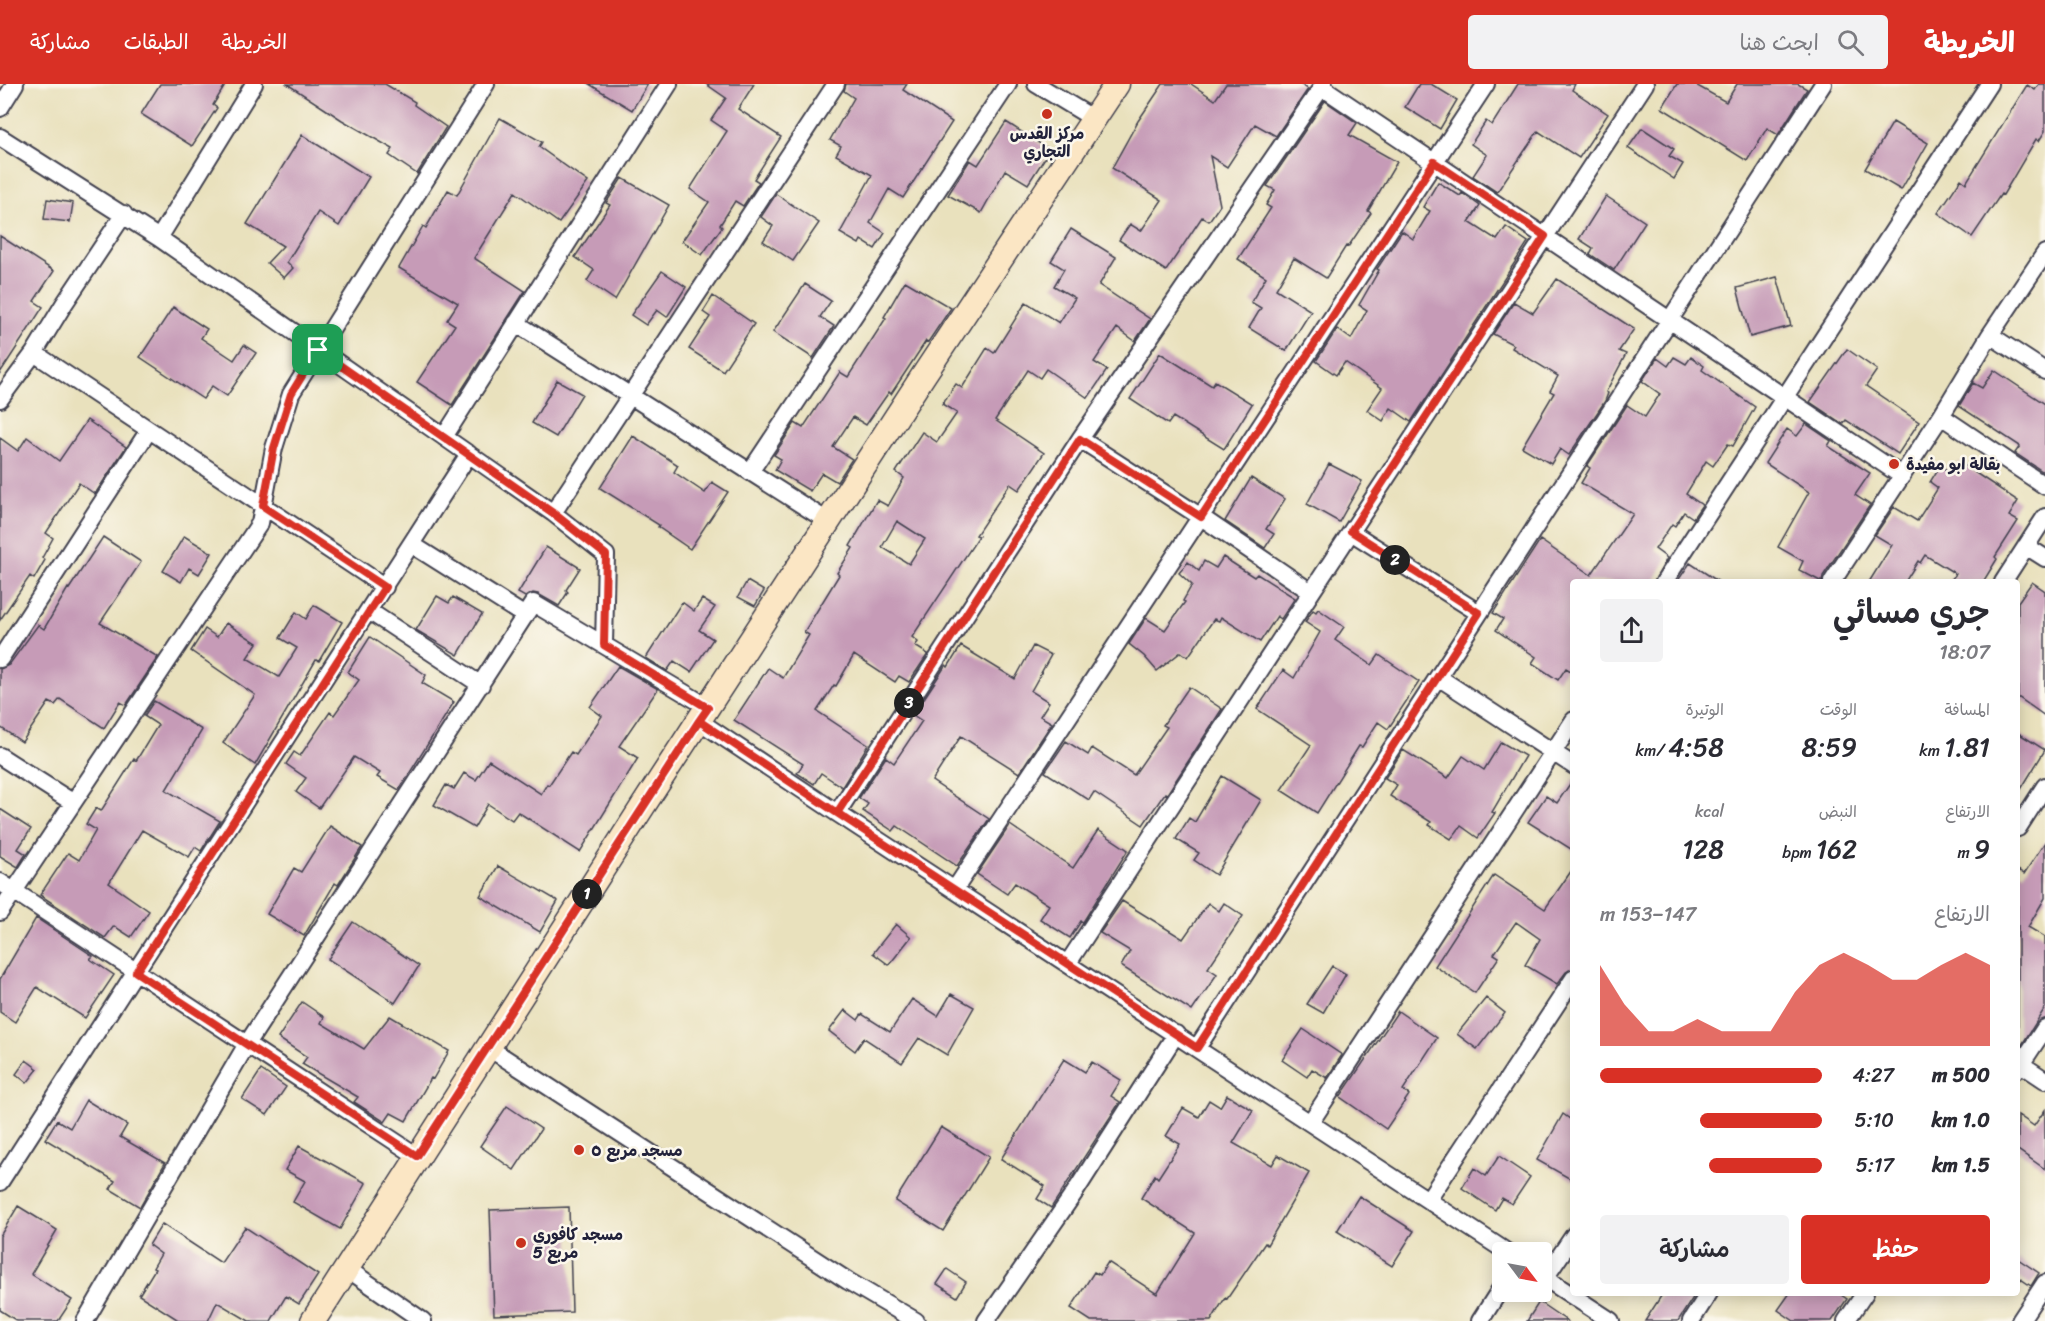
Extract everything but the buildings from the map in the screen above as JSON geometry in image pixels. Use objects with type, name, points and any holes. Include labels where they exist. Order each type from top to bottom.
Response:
[{"type":"street","points":[[0,108],[15,84]]},
{"type":"street","points":[[159,238],[254,84]]},
{"type":"street","points":[[0,912],[7,886],[72,802],[260,523],[274,448],[291,394],[486,84]]},
{"type":"street","points":[[444,437],[669,84]]},
{"type":"street","points":[[553,513],[836,84]]},
{"type":"street","points":[[750,472],[1008,84]]},
{"type":"street","points":[[1036,84],[1094,118]]},
{"type":"street","points":[[313,1321],[417,1156],[704,714],[1117,84]]},
{"type":"street","points":[[955,889],[1486,84]]},
{"type":"street","points":[[1068,963],[1645,84]]},
{"type":"street","points":[[1197,1048],[1823,84]]},
{"type":"street","points":[[1666,579],[1989,84]]},
{"type":"street","points":[[837,813],[1080,439],[1323,85],[1902,476]]},
{"type":"street","points":[[0,137],[159,238],[553,513],[606,555],[604,645]]},
{"type":"street","points":[[0,399],[34,353],[124,214]]},
{"type":"street","points":[[1834,579],[2045,253]]},
{"type":"street","points":[[516,323],[829,522]]},
{"type":"street","points":[[1990,335],[2045,371]]},
{"type":"street","points":[[34,353],[385,587]]},
{"type":"street","points":[[1941,416],[2045,486]]},
{"type":"street","points":[[0,659],[149,430]]},
{"type":"street","points":[[1080,439],[1311,592]]},
{"type":"street","points":[[0,1182],[469,454]]},
{"type":"street","points":[[2004,579],[2045,517]]},
{"type":"street","points":[[1351,531],[1479,613]]},
{"type":"street","points":[[411,544],[525,616]]},
{"type":"street","points":[[2026,546],[2045,558]]},
{"type":"street","points":[[85,1321],[247,1044],[533,603],[604,645],[704,714],[837,813],[1492,1242]]},
{"type":"street","points":[[369,611],[481,686]]},
{"type":"street","points":[[1437,677],[1570,763]]},
{"type":"street","points":[[1310,1124],[1570,726]]},
{"type":"street","points":[[0,756],[72,802]]},
{"type":"street","points":[[2020,825],[2045,786]]},
{"type":"street","points":[[7,886],[417,1156]]},
{"type":"street","points":[[1428,1200],[1570,984]]},
{"type":"street","points":[[2020,1064],[2045,1028]]},
{"type":"street","points":[[986,1321],[1075,1192],[1176,1034]]},
{"type":"street","points":[[489,1047],[848,1281],[916,1321]]},
{"type":"street","points":[[2020,1066],[2045,1080]]},
{"type":"street","points":[[1552,1266],[1570,1241]]},
{"type":"street","points":[[346,1268],[423,1321]]},
{"type":"street","points":[[1552,1282],[1570,1294]]},
{"type":"street","points":[[2020,1321],[2045,1283]]},
{"type":"street","points":[[1573,1296],[1611,1321]]},
{"type":"street","points":[[1691,1321],[1707,1296]]},
{"type":"street","points":[[1846,1321],[1863,1296]]},
{"type":"street","points":[[1480,1321],[1492,1302]]},
{"type":"place","name":"مركز القدس التجاري","points":[[1047,114]]},
{"type":"place","name":"بقالة ابو مفيدة","points":[[1894,464]]},
{"type":"place","name":"مسجد مربع ٥","points":[[579,1150]]},
{"type":"place","name":"مسجد كافوري مربع 5","points":[[521,1243]]},
{"type":"route","points":[[318,350],[291,394],[274,448],[263,506],[385,587],[136,972],[417,1156],[699,721],[837,813],[1197,1048],[1479,613],[1351,531],[1545,236],[1434,162],[1201,517],[1080,439],[837,813],[768,767],[699,721],[708,708],[604,645],[606,555],[553,513],[318,350]]}]
